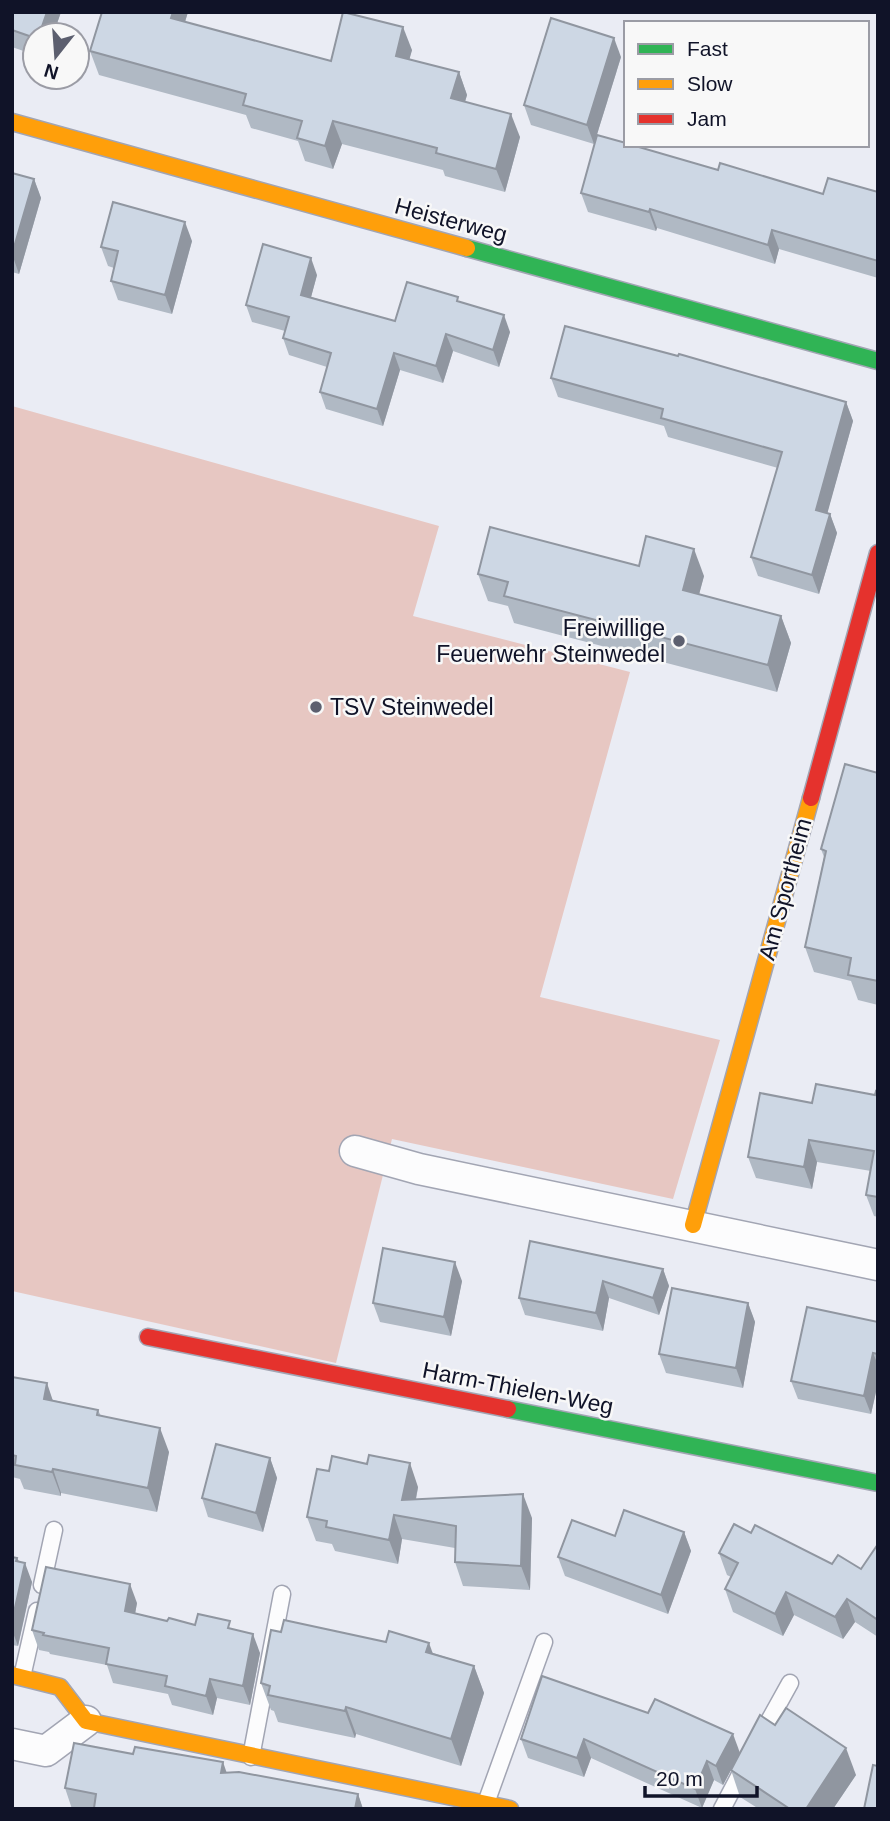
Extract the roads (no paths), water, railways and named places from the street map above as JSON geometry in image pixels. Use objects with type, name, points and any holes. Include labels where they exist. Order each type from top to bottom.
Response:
[{"type":"street","name":"Heisterweg","points":[[12,122],[878,361]]},
{"type":"street","name":"Am Sportheim","points":[[693,1225],[878,552]]},
{"type":"street","points":[[355,1151],[419,1168],[878,1265]]},
{"type":"street","name":"Harm-Thielen-Weg","points":[[148,1336],[878,1483]]},
{"type":"street","points":[[17,1676],[60,1687],[86,1721],[510,1809]]},
{"type":"street","points":[[12,1744],[46,1751],[86,1721]]},
{"type":"lane","points":[[17,1676],[54,1530]]},
{"type":"lane","points":[[251,1757],[282,1594]]},
{"type":"lane","points":[[486,1803],[544,1642]]},
{"type":"lane","points":[[722,1809],[790,1683]]},
{"type":"place","name":"Freiwillige Feuerwehr Steinwedel","points":[[679,641]]},
{"type":"place","name":"TSV Steinwedel","points":[[316,707]]}]
